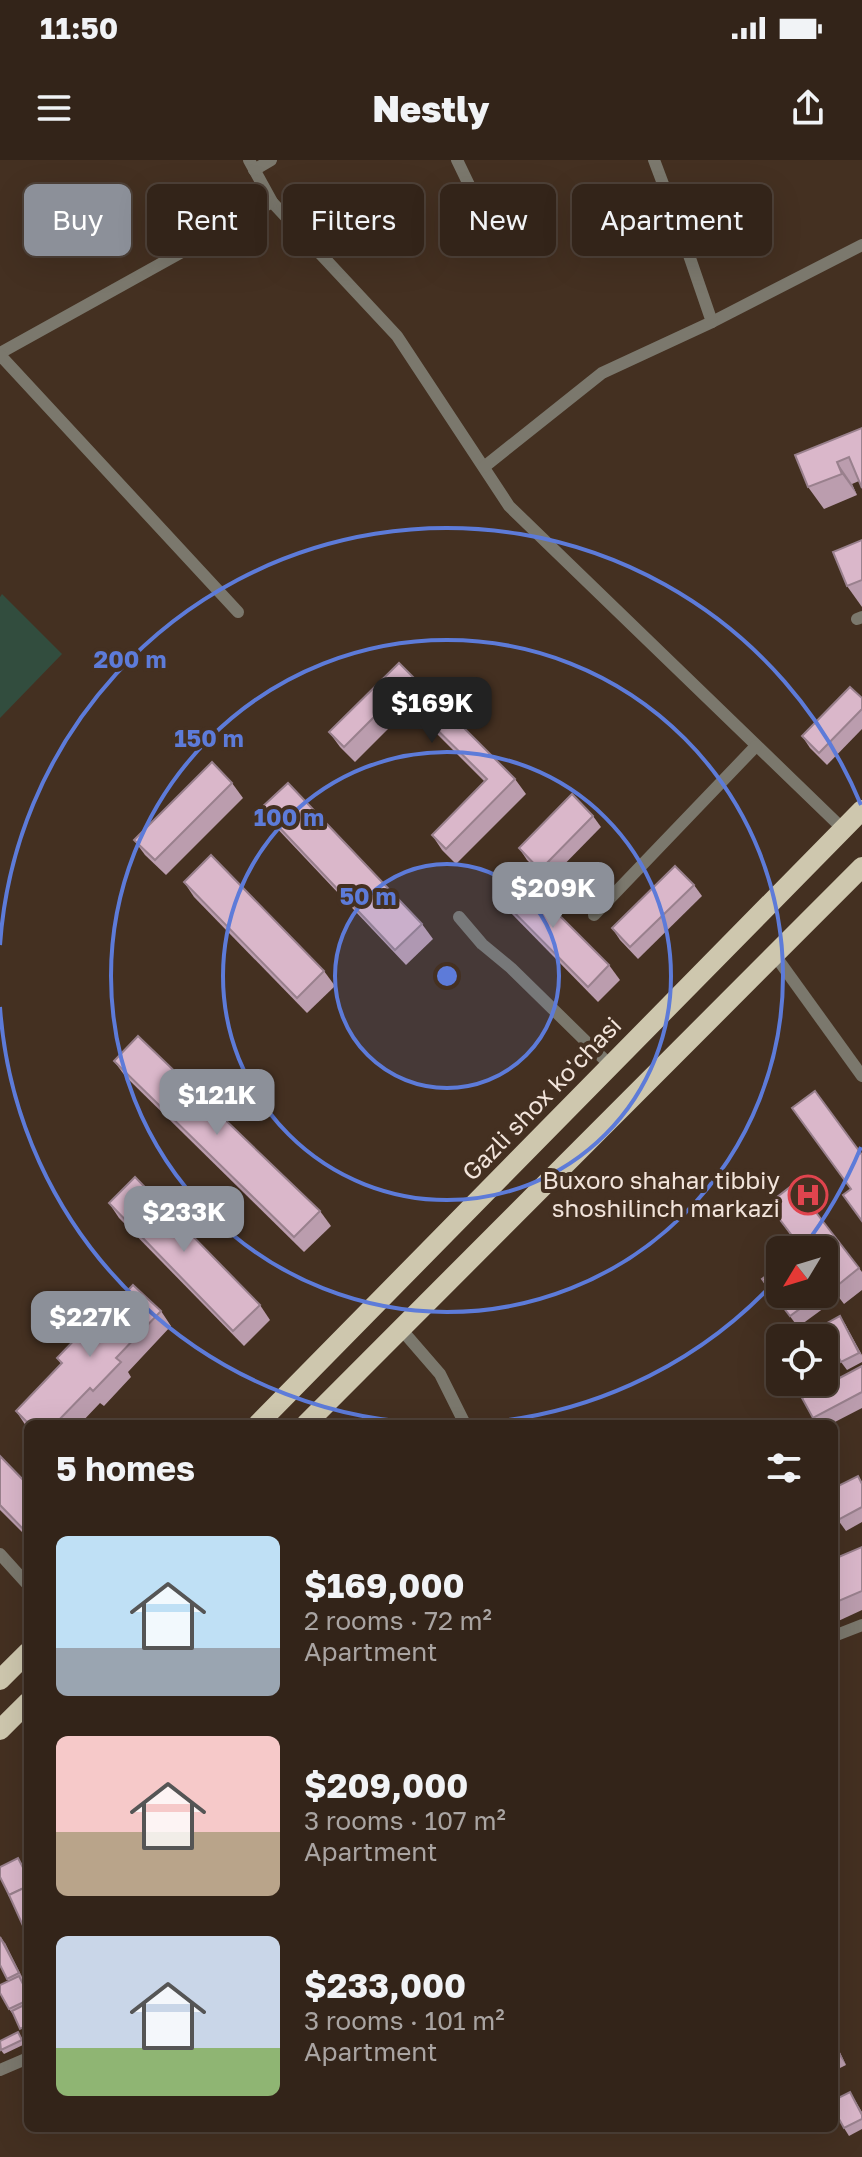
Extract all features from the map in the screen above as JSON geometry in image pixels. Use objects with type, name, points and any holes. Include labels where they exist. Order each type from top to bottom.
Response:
[{"type":"highway","name":"Gazli shox ko'chasi","points":[[262,1420],[862,810]]},
{"type":"highway","points":[[310,1420],[862,867]]},
{"type":"highway","points":[[0,1680],[24,1656]]},
{"type":"highway","points":[[0,1730],[24,1706]]},
{"type":"street","points":[[271,160],[252,165],[272,202],[397,336],[509,506],[843,829]]},
{"type":"street","points":[[457,160],[469,184]]},
{"type":"street","points":[[654,160],[712,322]]},
{"type":"street","points":[[238,612],[0,354],[272,202]]},
{"type":"street","points":[[484,467],[602,373],[712,322],[862,245]]},
{"type":"street","points":[[594,915],[756,746]]},
{"type":"street","points":[[459,917],[482,944],[511,968],[611,1066]]},
{"type":"street","points":[[774,954],[862,1076]]},
{"type":"street","points":[[401,1329],[440,1374],[463,1420]]},
{"type":"street","points":[[0,1554],[24,1581]]},
{"type":"street","points":[[838,1634],[862,1625]]},
{"type":"street","points":[[0,2070],[24,2060]]},
{"type":"green space","points":[[2,594],[62,654],[0,718],[0,597]]},
{"type":"building","points":[[862,428],[862,488],[849,457],[837,462],[842,474],[808,487],[795,455]]},
{"type":"building","points":[[862,540],[862,580],[847,586],[833,552]]},
{"type":"building","points":[[399,663],[515,779],[446,849],[432,835],[487,779],[399,692],[344,747],[329,732]]},
{"type":"building","points":[[850,687],[862,698],[862,709],[819,753],[802,736]]},
{"type":"building","points":[[212,762],[232,783],[155,860],[134,840]]},
{"type":"building","points":[[288,783],[422,924],[395,950],[261,808]]},
{"type":"building","points":[[572,794],[593,816],[540,870],[519,848]]},
{"type":"building","points":[[211,855],[324,971],[297,998],[184,882]]},
{"type":"building","points":[[675,866],[694,885],[630,947],[612,928]]},
{"type":"building","points":[[518,874],[609,965],[588,987],[497,895]]},
{"type":"building","points":[[138,1036],[320,1211],[294,1237],[114,1061]]},
{"type":"building","points":[[815,1091],[862,1155],[862,1221],[843,1195],[851,1189],[792,1108]]},
{"type":"building","points":[[135,1177],[260,1305],[233,1331],[109,1203]]},
{"type":"building","points":[[794,1184],[834,1236],[792,1236],[768,1204]]},
{"type":"building","points":[[838,1241],[859,1268],[838,1285]]},
{"type":"building","points":[[133,1285],[161,1311],[116,1358],[121,1362],[59,1420],[25,1420],[16,1411],[62,1363],[57,1358],[85,1329],[88,1332]]},
{"type":"building","points":[[784,1308],[801,1308],[790,1316]]},
{"type":"building","points":[[840,1316],[859,1353],[841,1362],[838,1356],[838,1324],[826,1324]]},
{"type":"building","points":[[862,1366],[862,1392],[813,1418],[802,1398],[838,1396],[838,1379]]},
{"type":"building","points":[[0,1456],[24,1481],[24,1530],[0,1505]]},
{"type":"building","points":[[858,1476],[862,1484],[862,1507],[838,1520],[838,1486]]},
{"type":"building","points":[[862,1547],[862,1591],[838,1601],[838,1557]]},
{"type":"building","points":[[18,1858],[24,1869],[24,1888],[9,1895],[0,1877],[0,1867]]},
{"type":"building","points":[[24,1888],[24,1928],[9,1895]]},
{"type":"building","points":[[0,1937],[19,1973],[7,1979],[0,1965]]},
{"type":"building","points":[[19,1976],[24,1986],[24,2002],[9,2009],[0,1993],[0,1985]]},
{"type":"building","points":[[24,2005],[24,2027],[20,2029],[12,2011]]},
{"type":"building","points":[[18,2032],[22,2040],[1,2050],[0,2041]]},
{"type":"building","points":[[850,2092],[862,2119],[844,2128],[838,2117],[838,2098]]},
{"type":"place","name":"Buxoro shahar tibbiy shoshilinch markazi","points":[[808,1195]]}]
